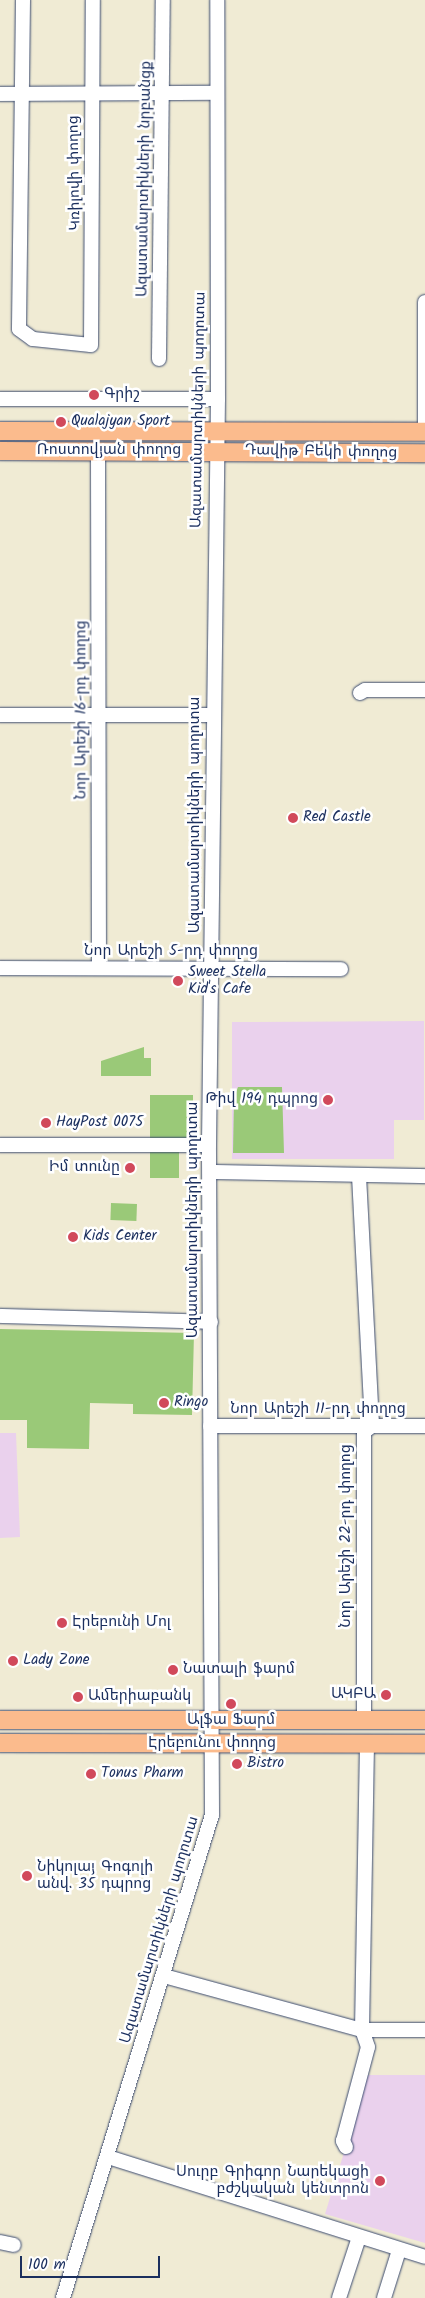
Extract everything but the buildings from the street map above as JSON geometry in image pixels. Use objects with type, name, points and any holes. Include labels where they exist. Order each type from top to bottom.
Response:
[{"type":"main road","name":"Ռոստովյան փողոց","points":[[0,431],[218,431]]},
{"type":"main road","name":"Դավիթ Բեկի փողոց","points":[[218,431],[425,432]]},
{"type":"main road","name":"Դավիթ Բեկի փողոց","points":[[218,450],[425,453]]},
{"type":"main road","name":"Ռոստովյան փողոց","points":[[0,451],[218,450]]},
{"type":"main road","name":"Էրեբունու փողոց","points":[[0,1720],[425,1720]]},
{"type":"main road","name":"Էրեբունու փողոց","points":[[0,1743],[425,1744]]},
{"type":"street","points":[[20,94],[23,0]]},
{"type":"street","name":"Կռիլովի փողոց","points":[[20,94],[19,329],[33,339],[91,345],[90,94],[93,0]]},
{"type":"street","name":"Ազատամարտիկների նրբանցք","points":[[159,359],[163,0]]},
{"type":"street","name":"Ազատամարտիկների պողոտա","points":[[63,2298],[164,1976],[212,1815],[210,1720],[210,1426],[212,1322],[209,1145],[213,715],[218,450],[217,0]]},
{"type":"street","points":[[0,94],[216,93]]},
{"type":"street","points":[[425,302],[425,432]]},
{"type":"street","points":[[0,399],[218,399]]},
{"type":"street","name":"Նոր Արեշի 16-րդ փողոց","points":[[98,451],[100,968]]},
{"type":"street","points":[[360,693],[365,690],[425,690]]},
{"type":"street","points":[[0,715],[213,715]]},
{"type":"street","name":"Նոր Արեշի 5-րդ փողոց","points":[[0,968],[341,969]]},
{"type":"street","points":[[0,1145],[209,1145]]},
{"type":"street","points":[[210,1172],[425,1176]]},
{"type":"street","name":"Նոր Արեշի 22-րդ փողոց","points":[[358,1176],[372,1426],[364,1432],[364,1720]]},
{"type":"street","points":[[0,1316],[212,1322]]},
{"type":"street","name":"Նոր Արեշի 11-րդ փողոց","points":[[210,1426],[425,1426]]},
{"type":"street","points":[[346,2147],[343,2141],[368,2047],[362,2030],[367,1744]]},
{"type":"street","points":[[164,1976],[362,2030],[425,2030]]},
{"type":"street","points":[[108,2157],[425,2257]]},
{"type":"street","points":[[339,2298],[359,2237]]},
{"type":"street","points":[[384,2298],[399,2250]]},
{"type":"shaded area","name":"Թիվ 194 դպրոց","points":[[424,1021],[424,1120],[394,1120],[394,1159],[232,1159],[232,1022]]},
{"type":"shaded area","points":[[0,1433],[16,1433],[20,1537],[0,1538]]},
{"type":"shaded area","name":"Սուրբ Գրիգոր Նարեկացի բժշկական կենտրոն","points":[[368,2075],[425,2075],[425,2243],[325,2214]]},
{"type":"green space","points":[[144,1047],[144,1058],[151,1058],[151,1076],[101,1076],[101,1061]]},
{"type":"green space","points":[[238,1087],[282,1087],[284,1153],[233,1153],[234,1098]]},
{"type":"green space","points":[[150,1095],[193,1095],[193,1139],[150,1139]]},
{"type":"green space","points":[[150,1148],[179,1148],[179,1178],[150,1178]]},
{"type":"green space","points":[[111,1203],[137,1204],[136,1221],[110,1220]]},
{"type":"green space","points":[[0,1329],[194,1333],[192,1415],[133,1414],[133,1404],[90,1403],[89,1449],[27,1448],[27,1420],[0,1420]]},
{"type":"place","name":"Գրիշ","points":[[94,395]]},
{"type":"place","name":"Qualajyan Sport","points":[[61,422]]},
{"type":"place","name":"Red Castle","points":[[293,818]]},
{"type":"place","name":"Sweet Stella Kid's Cafe","points":[[178,981]]},
{"type":"place","name":"Թիվ 194 դպրոց","points":[[328,1100]]},
{"type":"place","name":"HayPost 0075","points":[[46,1123]]},
{"type":"place","name":"Իմ տունը","points":[[130,1168]]},
{"type":"place","name":"Kids Center","points":[[73,1237]]},
{"type":"place","name":"Ringo","points":[[164,1403]]},
{"type":"place","name":"Էրեբունի Մոլ","points":[[62,1623]]},
{"type":"place","name":"Lady Zone","points":[[13,1661]]},
{"type":"place","name":"Նատալի ֆարմ","points":[[173,1670]]},
{"type":"place","name":"ԱԿԲԱ","points":[[386,1695]]},
{"type":"place","name":"Ամերիաբանկ","points":[[78,1697]]},
{"type":"place","name":"Ալֆա Ֆարմ","points":[[231,1704]]},
{"type":"place","name":"Bistro","points":[[237,1764]]},
{"type":"place","name":"Tonus Pharm","points":[[91,1774]]},
{"type":"place","name":"Նիկոլայ Գոգոլի անվ. 35 դպրոց","points":[[27,1876]]},
{"type":"place","name":"Սուրբ Գրիգոր Նարեկացի բժշկական կենտրոն","points":[[380,2181]]}]
